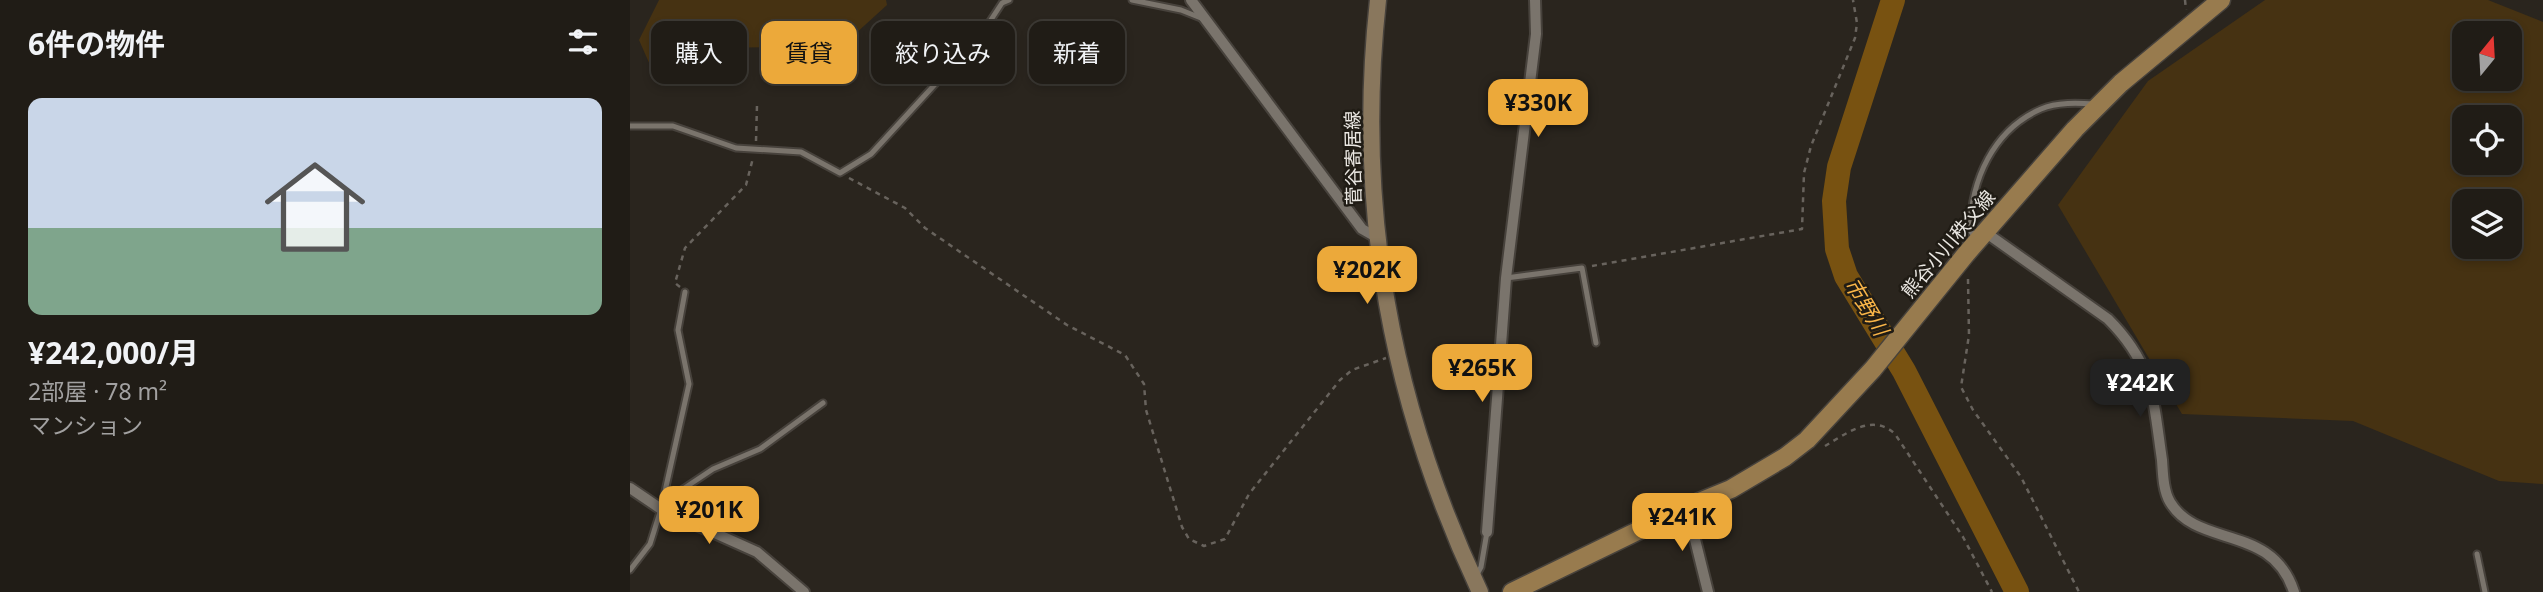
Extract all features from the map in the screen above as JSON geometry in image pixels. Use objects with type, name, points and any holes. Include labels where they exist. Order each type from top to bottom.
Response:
[{"type":"main road","name":"菅谷寄居線","points":[[1378,0],[1372,134],[1376,237],[1395,354],[1425,461],[1477,585]]},
{"type":"main road","name":"熊谷小川秩父線","points":[[1512,592],[1687,507],[1731,489],[1785,457],[1807,440],[1873,369],[1976,243],[2098,104],[2221,0]]},
{"type":"street","points":[[1191,0],[1362,229],[1376,237]]},
{"type":"street","points":[[1487,532],[1506,278],[1536,34],[1535,0]]},
{"type":"street","points":[[1976,243],[2108,319],[2123,334],[2142,361],[2151,386],[2169,500],[2184,517],[2249,543],[2272,556],[2288,573],[2294,592]]},
{"type":"street","points":[[630,488],[757,552],[804,592]]},
{"type":"street","points":[[1687,507],[1708,592]]},
{"type":"lane","points":[[630,126],[673,126],[736,148],[801,152],[840,173],[871,154],[984,32],[1002,3],[1009,0]]},
{"type":"lane","points":[[1132,0],[1181,10],[1204,20]]},
{"type":"lane","points":[[1976,243],[1970,230],[1970,215],[1978,180],[1992,149],[2015,126],[2042,108],[2070,103],[2098,104]]},
{"type":"lane","points":[[1506,278],[1582,268],[1596,343]]},
{"type":"lane","points":[[630,570],[650,544],[662,506],[689,384],[678,330],[685,292]]},
{"type":"lane","points":[[662,506],[713,469],[760,449],[823,404]]},
{"type":"lane","points":[[1477,585],[1487,532]]},
{"type":"lane","points":[[2477,554],[2485,592]]},
{"type":"path","points":[[1582,268],[1802,229],[1804,173],[1811,145],[1855,38],[1857,23],[1853,0]]},
{"type":"path","points":[[685,292],[675,283],[685,248],[746,185],[756,149],[757,105]]},
{"type":"path","points":[[840,173],[905,208],[925,228],[1068,325],[1125,355],[1144,384],[1146,410],[1182,527],[1189,539],[1204,546],[1225,538],[1249,494],[1340,380],[1352,370],[1395,354]]},
{"type":"path","points":[[1976,243],[1969,335],[1961,387],[1973,410],[2021,477],[2079,592]]},
{"type":"path","points":[[1823,446],[1853,430],[1873,424],[1886,425],[1895,434],[1963,537],[1992,592]]},
{"type":"shaded area","points":[[659,0],[886,0],[887,5],[857,32],[857,21],[761,21],[761,47],[747,48],[747,21],[651,21],[651,67],[639,40]]},
{"type":"shaded area","points":[[2265,0],[2488,0],[2543,22],[2543,484],[2499,481],[2353,421],[2182,414],[2058,205],[2148,81]]},
{"type":"waterway","name":"市野川","points":[[1893,0],[1839,167],[1834,201],[1837,249],[1846,276],[1904,371],[2017,592]]}]
